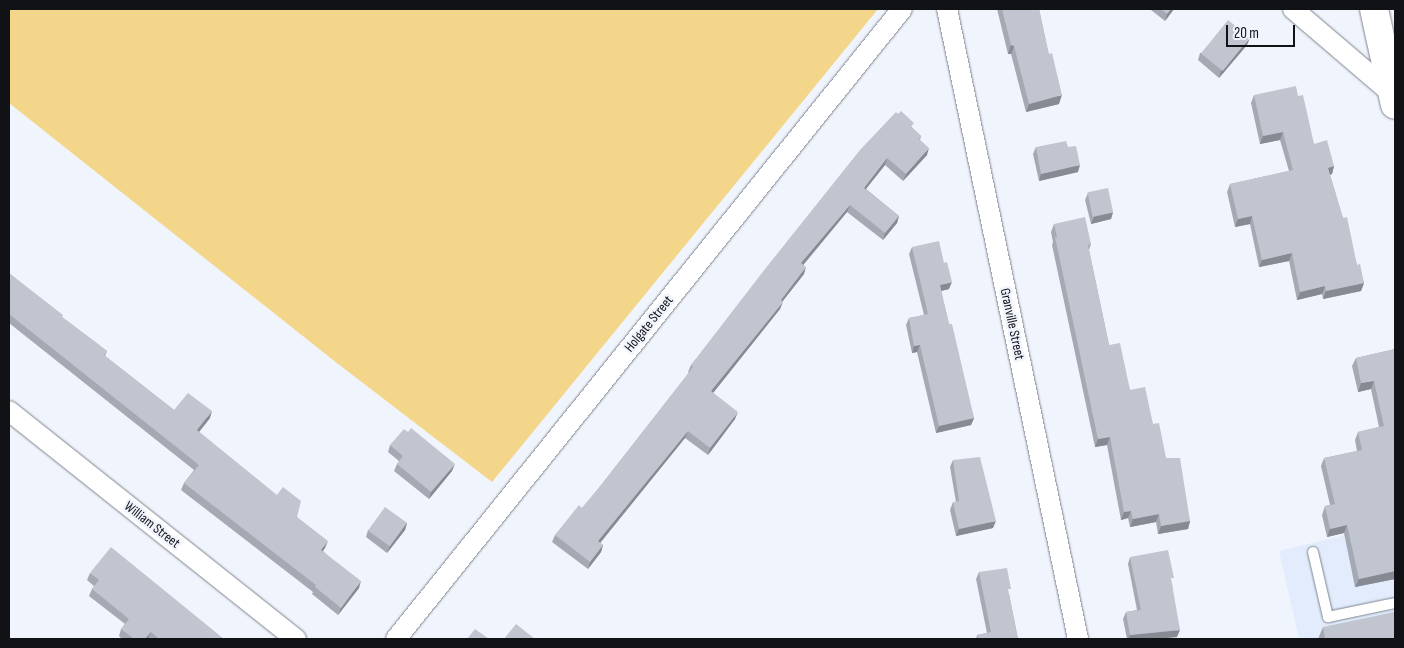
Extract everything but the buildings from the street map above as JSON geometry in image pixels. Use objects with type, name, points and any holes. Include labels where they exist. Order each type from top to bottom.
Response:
[{"type":"main road","points":[[1374,9],[1395,98]]},
{"type":"street","name":"Holgate Street","points":[[396,639],[902,9]]},
{"type":"street","name":"Granville Street","points":[[947,9],[1078,639]]},
{"type":"street","points":[[1293,9],[1395,98]]},
{"type":"street","name":"William Street","points":[[9,411],[296,639]]},
{"type":"lane","points":[[1313,552],[1328,617],[1395,603]]},
{"type":"shaded area","points":[[9,9],[878,9],[492,482],[333,360],[9,103]]},
{"type":"shaded area","points":[[1395,523],[1395,639],[1299,639],[1279,551]]}]
